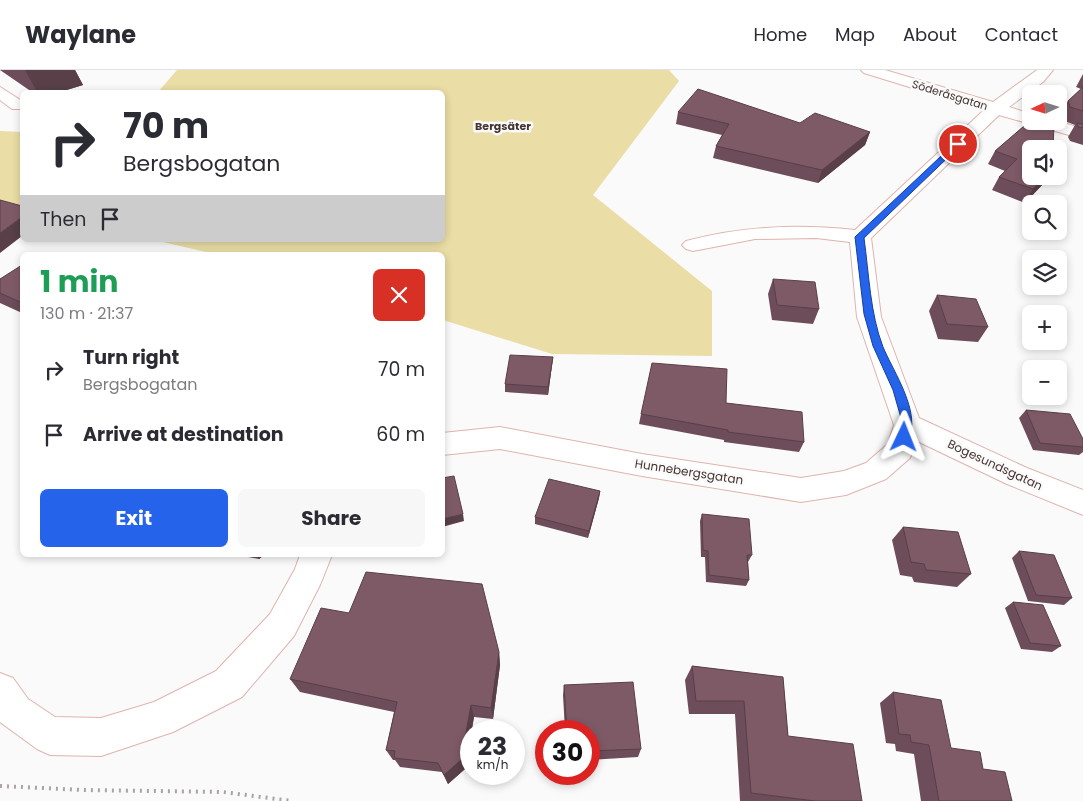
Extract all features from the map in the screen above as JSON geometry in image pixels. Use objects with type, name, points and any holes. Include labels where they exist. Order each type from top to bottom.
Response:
[{"type":"street","name":"Söderåsgatan","points":[[869,70],[1022,116]]},
{"type":"street","points":[[694,245],[755,233],[816,232],[860,237],[995,109],[1037,79],[1046,70]]},
{"type":"street","points":[[0,92],[18,105]]},
{"type":"street","points":[[1068,130],[1083,134]]},
{"type":"street","points":[[860,237],[869,314],[878,346],[898,390],[908,425]]},
{"type":"street","name":"Hunnebergsgatan","points":[[445,444],[500,438],[642,465],[801,490],[846,483],[876,471],[900,450],[908,425]]},
{"type":"street","name":"Bogesundsgatan","points":[[908,425],[1017,476],[1083,503]]},
{"type":"street","points":[[0,691],[14,712],[50,736],[101,737],[160,719],[230,684],[282,625],[309,575],[315,557]]},
{"type":"path","points":[[0,786],[83,790],[223,792],[292,801]]},
{"type":"shaded area","points":[[177,70],[669,70],[679,81],[593,195],[712,291],[712,356],[552,354],[445,321],[445,252],[206,252],[163,242],[445,242],[445,90],[160,90]]},
{"type":"shaded area","points":[[0,131],[20,132],[20,210],[0,205]]},
{"type":"building","points":[[1083,87],[1083,111],[1070,107],[1068,101]]},
{"type":"building","points":[[698,89],[800,123],[815,113],[870,132],[822,170],[716,146],[729,124],[678,112]]},
{"type":"building","points":[[1077,123],[1083,124],[1083,128],[1078,127]]},
{"type":"building","points":[[1022,128],[1022,130],[1054,130],[1053,140],[1022,140],[1022,185],[1037,185],[1033,189],[999,177],[1017,159],[995,151]]},
{"type":"building","points":[[0,200],[20,205],[20,218],[0,233]]},
{"type":"building","points":[[20,266],[20,302],[0,293],[0,279]]},
{"type":"building","points":[[773,279],[815,282],[819,309],[777,305]]},
{"type":"building","points":[[937,295],[976,299],[988,327],[947,324]]},
{"type":"building","points":[[510,355],[553,357],[548,387],[505,384]]},
{"type":"building","points":[[652,363],[727,369],[726,403],[802,412],[804,442],[728,432],[728,430],[641,414]]},
{"type":"building","points":[[1026,410],[1070,414],[1083,439],[1083,447],[1040,443]]},
{"type":"building","points":[[454,476],[463,514],[445,518],[445,478]]},
{"type":"building","points":[[549,479],[600,491],[589,531],[535,517]]},
{"type":"building","points":[[702,514],[749,519],[752,555],[747,555],[749,580],[709,575],[708,551],[703,550]]},
{"type":"building","points":[[903,527],[958,532],[971,574],[926,570],[924,564],[911,562]]},
{"type":"building","points":[[1019,551],[1054,555],[1072,598],[1036,595]]},
{"type":"building","points":[[366,572],[482,584],[499,652],[491,708],[471,705],[468,720],[460,720],[460,761],[444,775],[438,763],[394,758],[395,751],[386,750],[397,702],[290,679],[321,608],[349,613]]},
{"type":"building","points":[[1013,602],[1043,605],[1061,646],[1030,643]]},
{"type":"building","points":[[692,666],[783,677],[788,736],[853,744],[862,801],[815,801],[751,793],[744,701],[696,701]]},
{"type":"building","points":[[633,682],[641,749],[600,751],[600,720],[566,720],[564,685]]},
{"type":"building","points":[[893,692],[941,700],[951,748],[980,752],[983,769],[1005,772],[1012,801],[939,801],[929,745],[911,742],[910,735],[899,734]]},
{"type":"district","name":"Bergsäter","points":[[503,126]]},
{"type":"route","points":[[904,437],[908,425],[898,390],[878,346],[869,314],[864,286],[864,264],[860,237],[958,144]]}]
